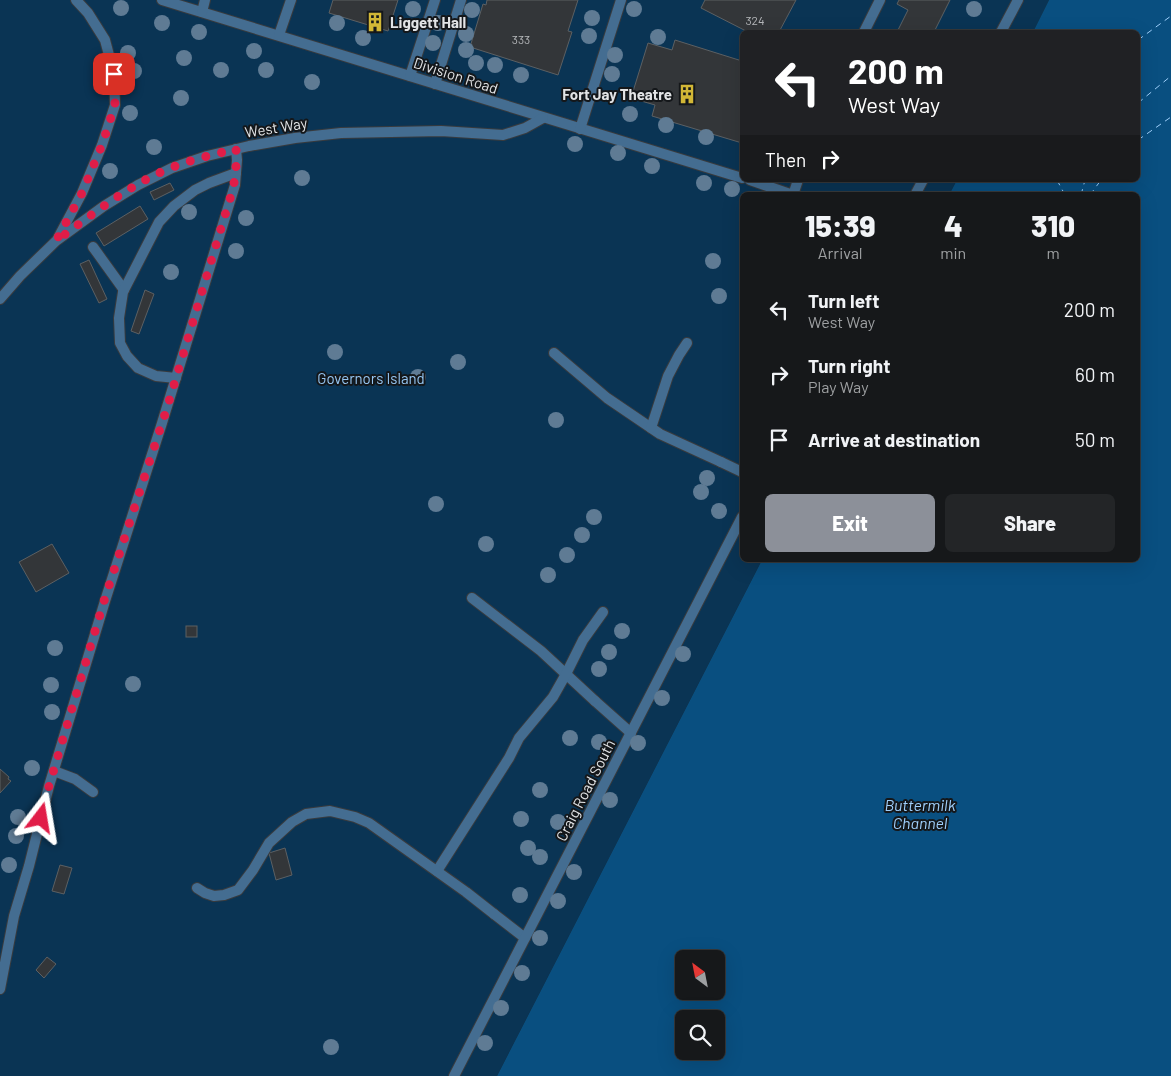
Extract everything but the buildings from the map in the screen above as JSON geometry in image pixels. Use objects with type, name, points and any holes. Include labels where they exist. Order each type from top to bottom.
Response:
[{"type":"street","points":[[56,241],[82,193],[102,145],[115,105],[114,74],[105,40],[88,13],[76,0]]},
{"type":"street","name":"Division Road","points":[[162,0],[740,177]]},
{"type":"street","points":[[202,12],[205,0]]},
{"type":"street","points":[[279,35],[291,0]]},
{"type":"street","points":[[410,76],[434,0]]},
{"type":"street","points":[[435,84],[461,0]]},
{"type":"street","points":[[580,129],[621,0]]},
{"type":"street","points":[[865,30],[880,0]]},
{"type":"street","points":[[1002,30],[1018,0]]},
{"type":"street","name":"West Way","points":[[0,299],[20,276],[56,241],[104,206],[138,185],[172,168],[207,156],[295,138],[341,133],[441,131],[503,135],[525,128],[542,118]]},
{"type":"street","points":[[0,988],[14,916],[49,786],[104,601],[176,378],[235,185],[236,149]]},
{"type":"street","points":[[176,378],[156,376],[138,368],[127,356],[120,343],[119,318],[123,292],[159,222],[174,206],[195,190],[236,173]]},
{"type":"street","points":[[756,182],[784,192]]},
{"type":"street","points":[[93,247],[124,290]]},
{"type":"street","points":[[651,428],[668,376],[687,343]]},
{"type":"street","points":[[554,352],[607,398],[660,434],[740,471]]},
{"type":"street","name":"Craig Road South","points":[[454,1076],[740,521]]},
{"type":"street","points":[[472,598],[541,651],[631,733]]},
{"type":"street","points":[[437,871],[509,758],[518,738],[553,697],[583,640],[603,612]]},
{"type":"street","points":[[54,771],[75,779],[93,792]]},
{"type":"street","points":[[197,888],[214,896],[238,890],[253,870],[269,843],[292,822],[306,814],[330,811],[369,823],[466,892],[525,938]]},
{"type":"green space","name":"Governors Island","points":[[0,0],[1049,0],[1034,30],[740,30],[740,182],[956,182],[951,192],[740,192],[740,562],[761,562],[497,1076],[0,1076]]},
{"type":"water","name":"Buttermilk Channel","points":[[1049,0],[1171,0],[1171,1076],[497,1076],[761,562],[1140,562],[1140,192],[951,192],[956,182],[1140,182],[1140,30],[1034,30]]},
{"type":"ferry route","points":[[1140,39],[1171,16]]},
{"type":"ferry route","points":[[1140,101],[1171,76]]},
{"type":"ferry route","points":[[1140,139],[1171,117]]},
{"type":"ferry route","points":[[1058,182],[1063,192]]},
{"type":"ferry route","points":[[1082,192],[1084,182]]},
{"type":"ferry route","points":[[1092,192],[1100,182]]},
{"type":"place","name":"Liggett Hall","points":[[375,22]]},
{"type":"place","name":"Fort Jay Theatre","points":[[687,94]]},
{"type":"route","points":[[41,818],[104,601],[167,408],[235,185],[236,149],[207,156],[172,168],[138,185],[104,206],[56,241],[82,193],[102,145],[115,105],[114,74]]}]
